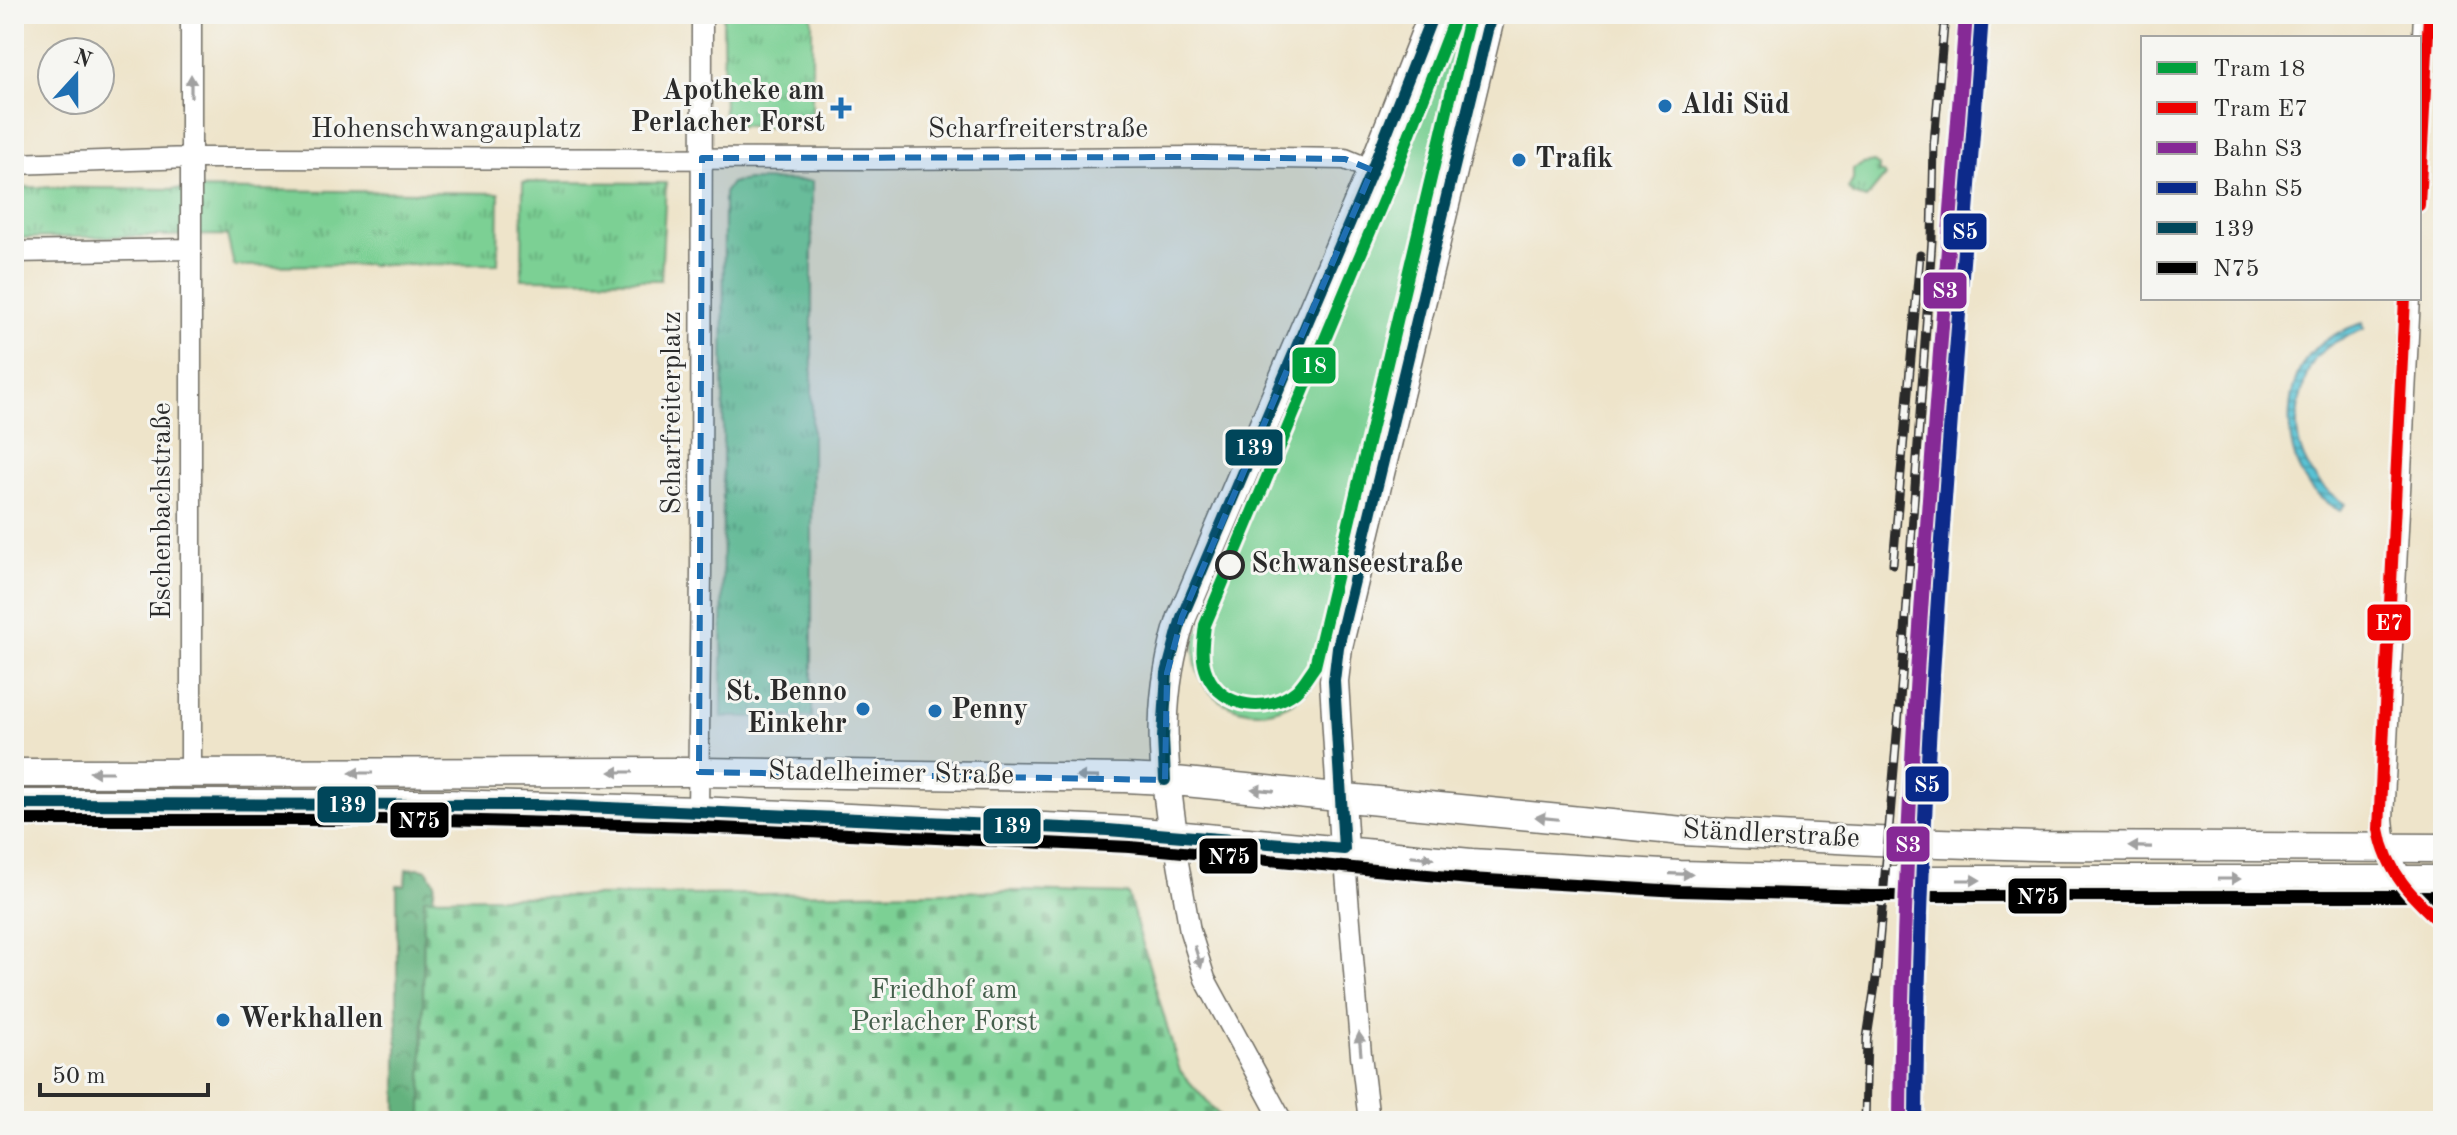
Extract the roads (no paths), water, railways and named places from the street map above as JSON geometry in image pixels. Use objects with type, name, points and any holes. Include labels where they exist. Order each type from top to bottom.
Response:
[{"type":"main road","points":[[1173,834],[1165,780],[1163,737],[1167,673],[1182,617],[1401,102],[1433,14]]},
{"type":"main road","points":[[1344,849],[1334,681],[1338,647],[1491,14]]},
{"type":"main road","name":"Stadelheimer Straße","points":[[14,773],[1010,775],[1165,780],[1340,798]]},
{"type":"main road","points":[[442,773],[443,804]]},
{"type":"main road","name":"Ständlerstraße","points":[[1340,798],[1683,831],[1845,839],[2037,846],[2443,848]]},
{"type":"main road","name":"Stadelheimer Straße","points":[[14,804],[443,804],[698,811],[1173,834],[1344,849]]},
{"type":"main road","name":"Ständlerstraße","points":[[1344,849],[1553,868],[1828,879],[2443,880]]},
{"type":"street","points":[[14,252],[190,249],[191,14]]},
{"type":"street","name":"Scharfreiterplatz","points":[[698,811],[702,14]]},
{"type":"street","points":[[2421,78],[2424,14]]},
{"type":"street","name":"Hohenschwangauplatz","points":[[14,164],[190,158],[702,158]]},
{"type":"street","name":"Scharfreiterstraße","points":[[702,158],[1345,159],[1372,170]]},
{"type":"street","name":"Eschenbachstraße","points":[[190,249],[191,772]]},
{"type":"street","points":[[2402,879],[2386,847],[2384,806],[2410,300]]},
{"type":"street","points":[[1173,834],[1190,931],[1205,979],[1282,1121]]},
{"type":"street","points":[[1344,849],[1369,1121]]},
{"type":"water","points":[[2363,323],[2364,329],[2332,344],[2316,358],[2307,374],[2298,409],[2297,425],[2303,456],[2319,482],[2345,504],[2340,511],[2318,495],[2301,473],[2292,444],[2290,412],[2296,381],[2310,354],[2334,335]]},
{"type":"railway","points":[[1865,1121],[1867,1038],[1876,979],[1902,676],[1932,240],[1934,143],[1945,14]]},
{"type":"railway","points":[[1893,564],[1920,255]]},
{"type":"tram line","name":"18","points":[[1456,14],[1393,177],[1205,625],[1203,656],[1207,674],[1214,686],[1235,701],[1260,705],[1285,698],[1299,688],[1315,666],[1470,14]]},
{"type":"tram line","name":"E7","points":[[2421,167],[2429,14]]},
{"type":"tram line","name":"E7","points":[[2405,300],[2379,829],[2394,871],[2411,894],[2443,925]]},
{"type":"rail line","name":"S3","points":[[1900,1121],[1915,705],[1966,14]]},
{"type":"rail line","name":"S5","points":[[1916,1121],[1931,706],[1982,15]]},
{"type":"place","name":"Aldi Süd","points":[[1665,106]]},
{"type":"place","name":"Apotheke am Perlacher Forst","points":[[841,108]]},
{"type":"place","name":"Trafik","points":[[1519,160]]},
{"type":"place","name":"Schwanseestraße","points":[[1230,565]]},
{"type":"place","name":"St. Benno Einkehr","points":[[863,709]]},
{"type":"place","name":"Penny","points":[[935,711]]},
{"type":"place","name":"Werkhallen","points":[[223,1020]]},
{"type":"park label","name":"Friedhof am Perlacher Forst","points":[[944,1007]]}]
